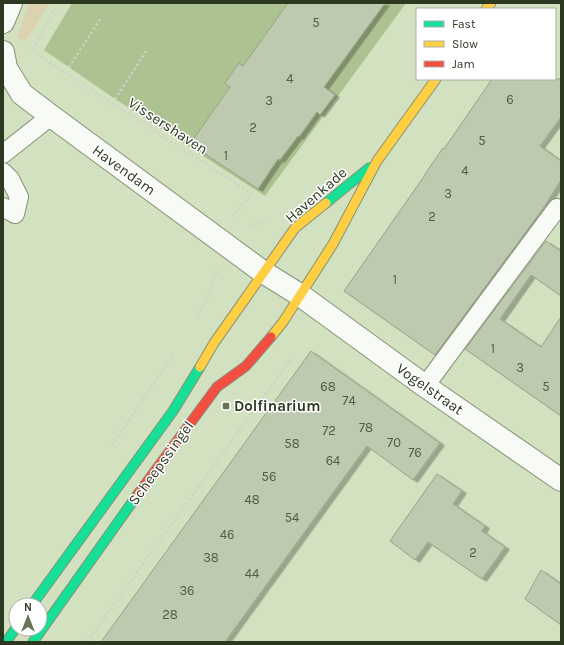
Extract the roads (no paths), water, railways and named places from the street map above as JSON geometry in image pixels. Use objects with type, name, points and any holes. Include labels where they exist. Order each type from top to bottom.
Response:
[{"type":"street","points":[[3,22],[10,3]]},
{"type":"street","name":"Havendam","points":[[3,52],[6,68],[22,94],[263,272]]},
{"type":"street","name":"Havenkade","points":[[300,295],[333,244],[377,162],[435,80]]},
{"type":"street","name":"Havenkade","points":[[263,272],[295,228],[377,162]]},
{"type":"street","name":"Vogelstraat","points":[[263,272],[300,295],[426,386],[561,480]]},
{"type":"street","name":"Scheepssingel","points":[[38,597],[174,411],[214,343],[263,272]]},
{"type":"street","name":"Scheepssingel","points":[[34,642],[140,491],[217,387],[246,366],[283,322],[300,295]]},
{"type":"lane","points":[[3,154],[51,116]]},
{"type":"lane","points":[[3,172],[10,179],[19,197],[15,214],[3,207]]},
{"type":"lane","points":[[426,386],[557,208],[561,211]]},
{"type":"place","name":"Dolfinarium","points":[[226,406]]}]
